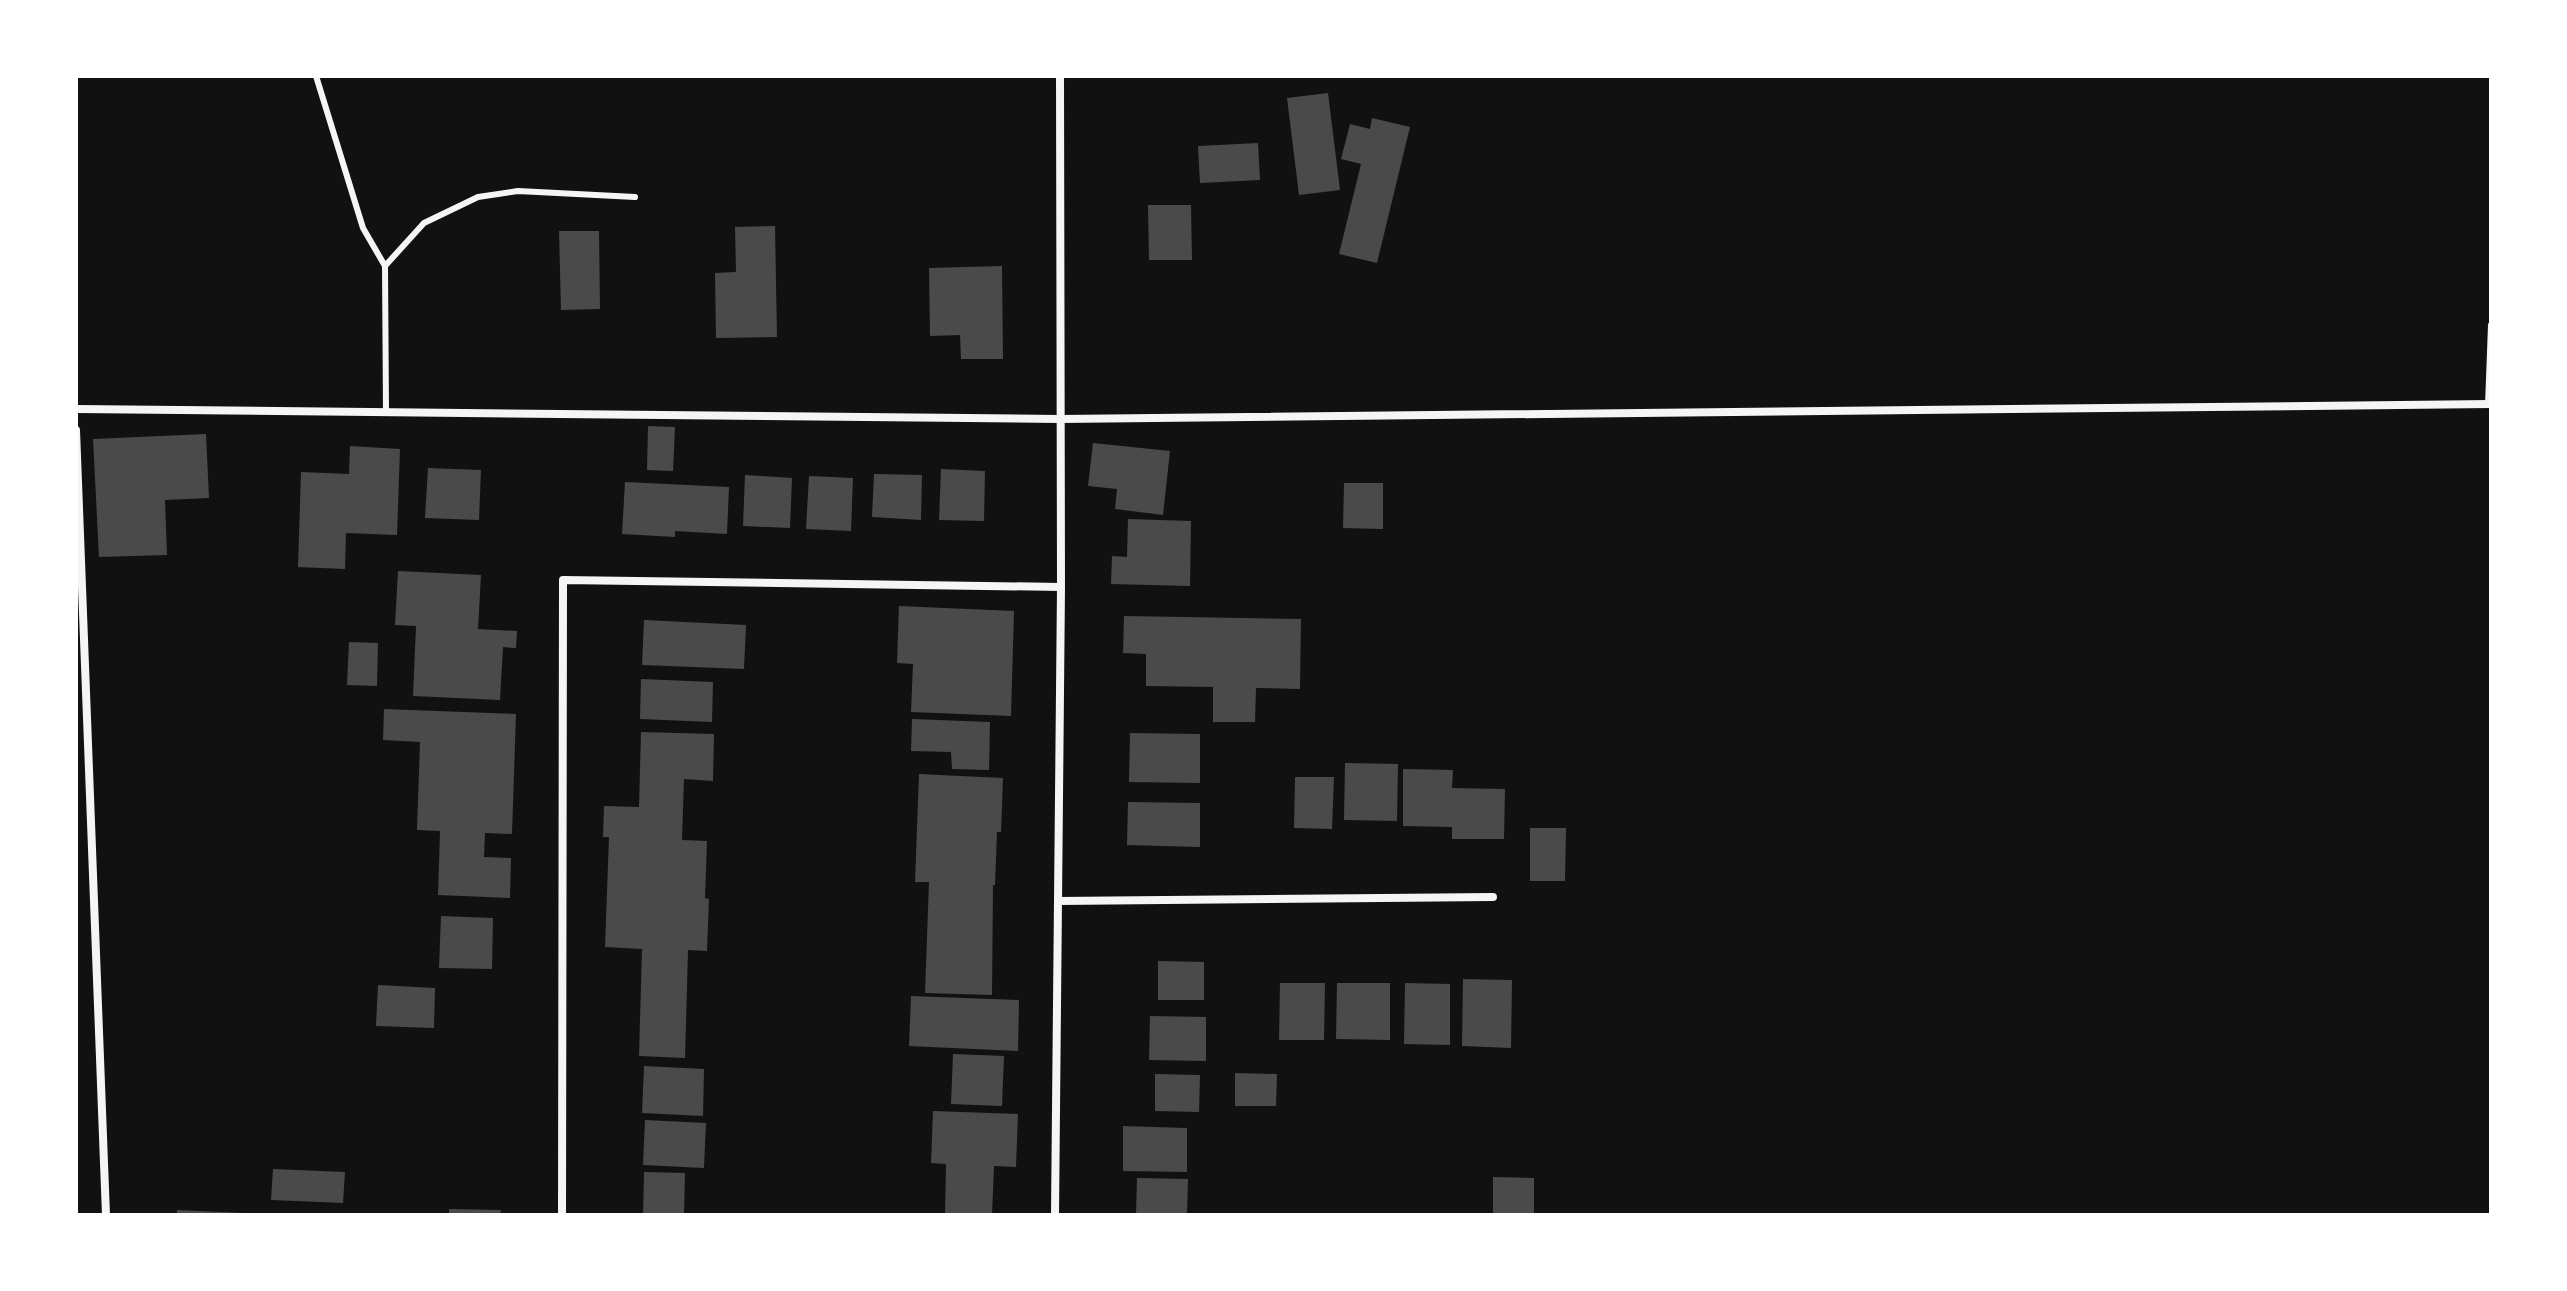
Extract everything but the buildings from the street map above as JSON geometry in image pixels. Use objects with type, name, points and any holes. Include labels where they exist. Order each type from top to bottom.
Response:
[{"type":"street","points":[[1055,1215],[1061,587],[1060,76]]},
{"type":"street","points":[[76,409],[1060,419],[2489,404]]},
{"type":"street","points":[[76,430],[106,1215]]},
{"type":"street","points":[[562,1215],[563,580],[1061,587]]},
{"type":"street","points":[[1058,901],[1493,897]]},
{"type":"lane","points":[[316,76],[363,228],[385,266],[386,412]]},
{"type":"lane","points":[[385,266],[424,223],[478,197],[518,191],[635,197]]},
{"type":"lane","points":[[2489,404],[2491,325]]}]
